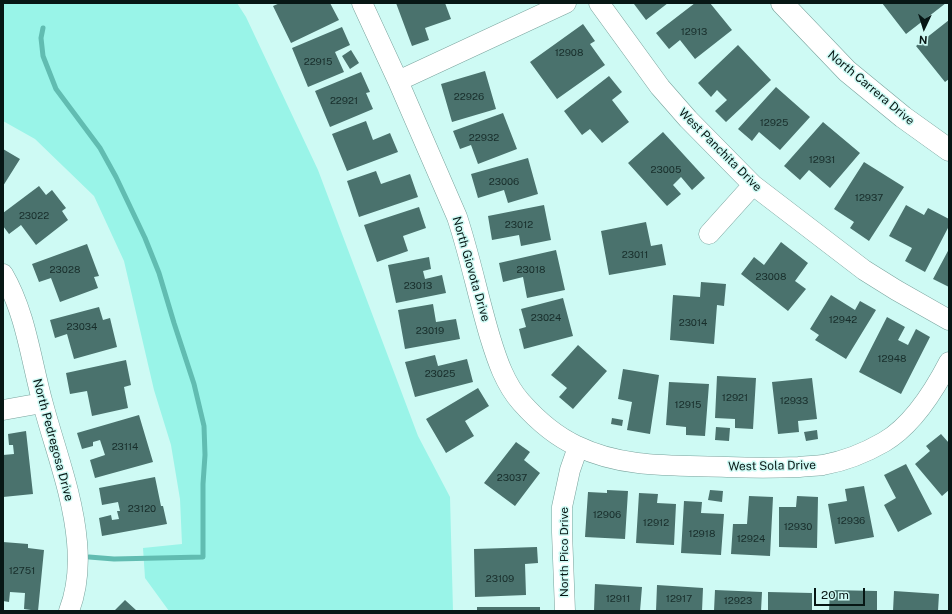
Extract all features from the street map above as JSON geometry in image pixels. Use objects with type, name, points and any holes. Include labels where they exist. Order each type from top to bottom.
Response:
[{"type":"street","name":"North Giovota Drive","points":[[362,3],[398,81],[457,217],[464,237],[480,304],[503,375],[520,401],[539,420],[557,435],[578,447]]},
{"type":"street","points":[[398,81],[566,3]]},
{"type":"street","name":"West Panchita Drive","points":[[599,3],[660,87],[688,119],[753,185],[864,270],[949,320]]},
{"type":"street","name":"North Carrera Drive","points":[[782,3],[847,72],[903,118],[949,150]]},
{"type":"street","points":[[709,234],[753,185]]},
{"type":"street","name":"North Pedregosa Drive","points":[[3,274],[9,284],[17,304],[75,524],[77,571],[69,611]]},
{"type":"street","name":"West Sola Drive","points":[[578,447],[620,461],[644,464],[752,468],[822,465],[856,456],[886,441],[906,425],[937,386],[949,362]]},
{"type":"street","points":[[3,410],[42,403]]},
{"type":"street","name":"North Pico Drive","points":[[564,611],[562,507],[570,470],[578,447]]},
{"type":"green space","points":[[3,3],[237,3],[246,17],[318,170],[418,436],[450,497],[453,611],[169,611],[145,578],[143,548],[182,544],[180,499],[171,445],[154,390],[124,261],[94,196],[35,139],[3,121]]},
{"type":"building","points":[[280,3],[330,3],[339,20],[291,43],[273,6]]},
{"type":"building","points":[[396,3],[445,3],[451,19],[425,28],[429,40],[412,46]]},
{"type":"building","points":[[668,3],[646,20],[634,4]]},
{"type":"building","points":[[695,3],[710,3],[732,30],[695,59],[680,40],[669,49],[656,33]]},
{"type":"building","points":[[882,3],[946,3],[906,34]]},
{"type":"building","points":[[949,20],[949,79],[945,82],[916,46]]},
{"type":"building","points":[[583,24],[595,41],[590,44],[605,65],[557,99],[530,62]]},
{"type":"building","points":[[342,27],[350,45],[335,52],[344,72],[308,87],[292,48]]},
{"type":"building","points":[[738,45],[771,80],[726,122],[715,111],[727,100],[717,90],[711,97],[698,83]]},
{"type":"building","points":[[351,50],[359,63],[350,69],[342,56]]},
{"type":"building","points":[[485,71],[496,109],[452,122],[441,84]]},
{"type":"building","points":[[361,72],[370,92],[366,93],[373,109],[330,127],[315,91]]},
{"type":"building","points":[[609,76],[622,92],[612,100],[629,122],[602,143],[590,129],[582,135],[564,111]]},
{"type":"building","points":[[776,87],[810,117],[780,150],[759,132],[752,141],[738,129]]},
{"type":"building","points":[[503,113],[517,149],[478,164],[471,145],[460,149],[453,131]]},
{"type":"building","points":[[366,121],[373,140],[390,133],[398,152],[347,171],[332,134]]},
{"type":"building","points":[[823,122],[860,153],[830,188],[809,170],[800,180],[784,166]]},
{"type":"building","points":[[663,132],[705,178],[692,190],[681,177],[673,185],[681,194],[667,206],[628,163]]},
{"type":"building","points":[[3,149],[20,159],[3,186]]},
{"type":"building","points":[[528,158],[538,194],[508,203],[504,190],[478,198],[471,174]]},
{"type":"building","points":[[864,162],[904,187],[869,241],[850,228],[854,222],[834,209]]},
{"type":"building","points":[[376,171],[381,184],[410,174],[418,197],[359,217],[347,181]]},
{"type":"building","points":[[39,186],[46,195],[52,190],[66,208],[62,211],[68,220],[36,245],[21,225],[9,234],[3,226],[3,213]]},
{"type":"building","points":[[544,205],[551,240],[521,246],[519,235],[492,240],[488,216]]},
{"type":"building","points":[[906,205],[924,215],[928,208],[949,219],[949,226],[925,272],[905,261],[912,248],[889,236]]},
{"type":"building","points":[[419,207],[426,228],[403,236],[408,251],[377,262],[364,225]]},
{"type":"building","points":[[646,222],[651,246],[662,244],[666,265],[609,275],[601,231]]},
{"type":"building","points":[[781,242],[808,263],[795,281],[806,289],[788,311],[741,274],[754,257],[764,265]]},
{"type":"building","points":[[87,244],[99,276],[94,277],[98,288],[60,302],[51,278],[39,282],[32,264]]},
{"type":"building","points":[[949,249],[949,287],[933,279]]},
{"type":"building","points":[[556,250],[565,290],[527,298],[523,277],[503,282],[499,263]]},
{"type":"building","points":[[429,257],[431,269],[423,271],[425,279],[442,275],[446,293],[396,303],[388,265]]},
{"type":"building","points":[[701,282],[726,284],[724,306],[717,305],[714,344],[670,340],[673,295],[700,297]]},
{"type":"building","points":[[831,295],[855,310],[860,301],[876,310],[846,359],[815,340],[819,335],[810,329]]},
{"type":"building","points":[[563,298],[573,336],[524,349],[519,329],[526,327],[521,309]]},
{"type":"building","points":[[433,304],[436,322],[456,319],[460,339],[405,349],[398,310]]},
{"type":"building","points":[[99,307],[103,320],[110,318],[117,347],[74,359],[67,334],[55,338],[50,320]]},
{"type":"building","points":[[887,317],[905,327],[898,340],[908,345],[916,329],[930,337],[901,394],[859,372]]},
{"type":"building","points":[[578,345],[607,371],[573,409],[559,397],[567,388],[551,375]]},
{"type":"building","points":[[435,355],[438,366],[467,359],[473,382],[415,397],[405,362]]},
{"type":"building","points":[[126,360],[131,385],[124,387],[128,408],[92,416],[87,391],[70,394],[66,373]]},
{"type":"building","points":[[623,369],[659,375],[650,434],[627,430],[632,402],[618,399]]},
{"type":"building","points":[[717,376],[756,378],[753,429],[735,428],[735,419],[715,418]]},
{"type":"building","points":[[812,378],[817,419],[798,421],[799,432],[778,434],[772,382]]},
{"type":"building","points":[[669,382],[709,384],[705,436],[686,435],[686,427],[666,425]]},
{"type":"building","points":[[478,388],[489,406],[465,421],[474,436],[446,453],[426,419]]},
{"type":"building","points":[[139,415],[153,462],[95,478],[90,460],[105,455],[100,440],[93,442],[93,446],[82,449],[77,433]]},
{"type":"building","points":[[612,418],[623,420],[622,426],[611,424]]},
{"type":"building","points":[[716,427],[730,428],[729,441],[715,440]]},
{"type":"building","points":[[817,430],[818,439],[806,441],[804,432]]},
{"type":"building","points":[[26,431],[33,494],[3,497],[3,455],[14,454],[13,445],[9,445],[8,434]]},
{"type":"building","points":[[941,434],[949,443],[949,490],[942,496],[915,464],[930,451],[926,446]]},
{"type":"building","points":[[516,442],[530,452],[524,460],[540,473],[515,506],[484,483]]},
{"type":"building","points":[[906,464],[932,514],[898,532],[884,505],[896,498],[884,475]]},
{"type":"building","points":[[155,477],[161,506],[163,506],[167,524],[102,536],[99,518],[111,515],[112,520],[119,519],[117,511],[120,511],[118,502],[102,505],[99,488]]},
{"type":"building","points":[[864,486],[874,537],[835,544],[828,504],[847,501],[845,489]]},
{"type":"building","points":[[607,490],[628,491],[625,539],[585,537],[588,492],[607,493]]},
{"type":"building","points":[[710,490],[723,491],[722,502],[708,500]]},
{"type":"building","points":[[639,493],[658,494],[657,503],[676,504],[674,545],[636,543]]},
{"type":"building","points":[[749,496],[773,497],[770,556],[731,554],[733,524],[747,524]]},
{"type":"building","points":[[797,496],[818,497],[817,548],[779,547],[779,507],[796,507]]},
{"type":"building","points":[[684,501],[702,502],[701,513],[724,514],[721,555],[681,553]]},
{"type":"building","points":[[3,542],[28,544],[28,548],[44,550],[38,611],[24,609],[25,593],[10,592],[9,602],[3,601]]},
{"type":"building","points":[[537,547],[538,563],[525,564],[526,595],[475,597],[474,549]]},
{"type":"building","points":[[595,584],[642,587],[640,611],[594,611]]},
{"type":"building","points":[[657,585],[703,588],[702,611],[656,611]]},
{"type":"building","points":[[715,590],[762,592],[761,611],[714,611]]},
{"type":"building","points":[[830,590],[877,591],[877,611],[829,611]]},
{"type":"building","points":[[894,591],[939,594],[938,611],[893,611]]},
{"type":"building","points":[[768,592],[812,593],[812,611],[768,611]]},
{"type":"building","points":[[125,600],[137,611],[114,611]]},
{"type":"building","points":[[477,607],[540,607],[540,611],[477,611]]},
{"type":"waterway","points":[[43,28],[41,38],[43,56],[56,89],[100,148],[116,177],[145,238],[159,273],[194,384],[204,426],[205,455],[203,484],[203,557],[114,559],[89,557]]}]
